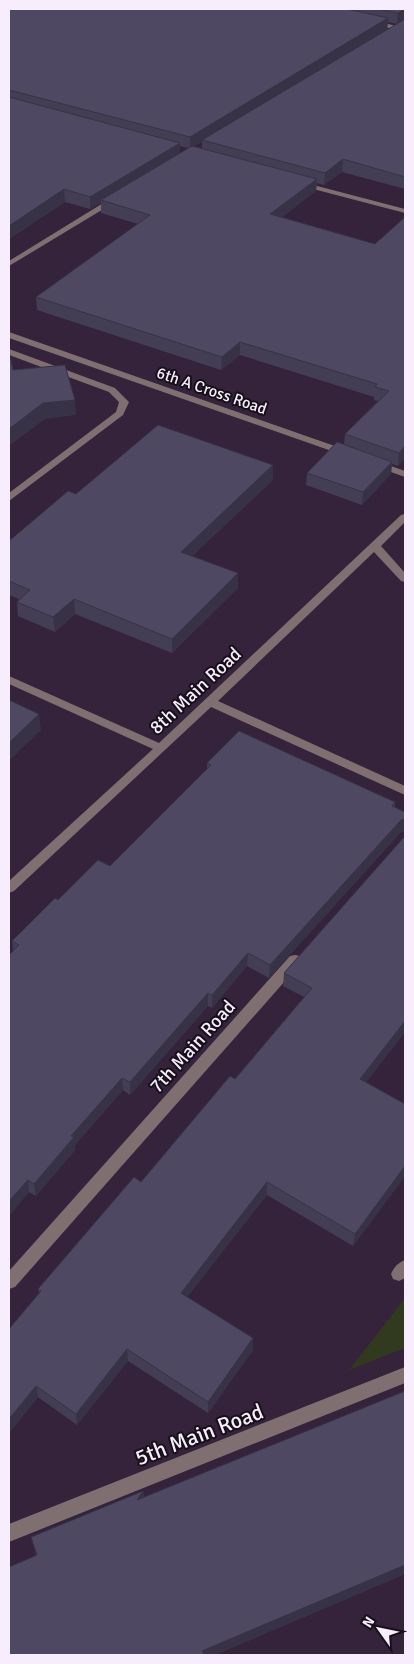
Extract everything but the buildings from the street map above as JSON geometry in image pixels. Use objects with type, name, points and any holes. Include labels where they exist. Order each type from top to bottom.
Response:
[{"type":"street","points":[[360,20],[401,29]]},
{"type":"street","points":[[384,36],[401,29],[405,24]]},
{"type":"street","points":[[294,181],[405,211]]},
{"type":"street","points":[[9,264],[125,194]]},
{"type":"street","name":"6th A Cross Road","points":[[9,335],[405,474]]},
{"type":"street","points":[[9,352],[112,390],[124,402],[120,412],[9,498]]},
{"type":"street","name":"8th Main Road","points":[[9,888],[161,748],[405,517]]},
{"type":"street","points":[[375,546],[405,579]]},
{"type":"street","points":[[9,680],[161,748]]},
{"type":"street","points":[[210,702],[405,791]]},
{"type":"street","name":"7th Main Road","points":[[9,1282],[306,948]]},
{"type":"street","name":"5th Main Road","points":[[9,1532],[405,1376]]},
{"type":"green space","points":[[405,1298],[405,1348],[349,1370]]}]
